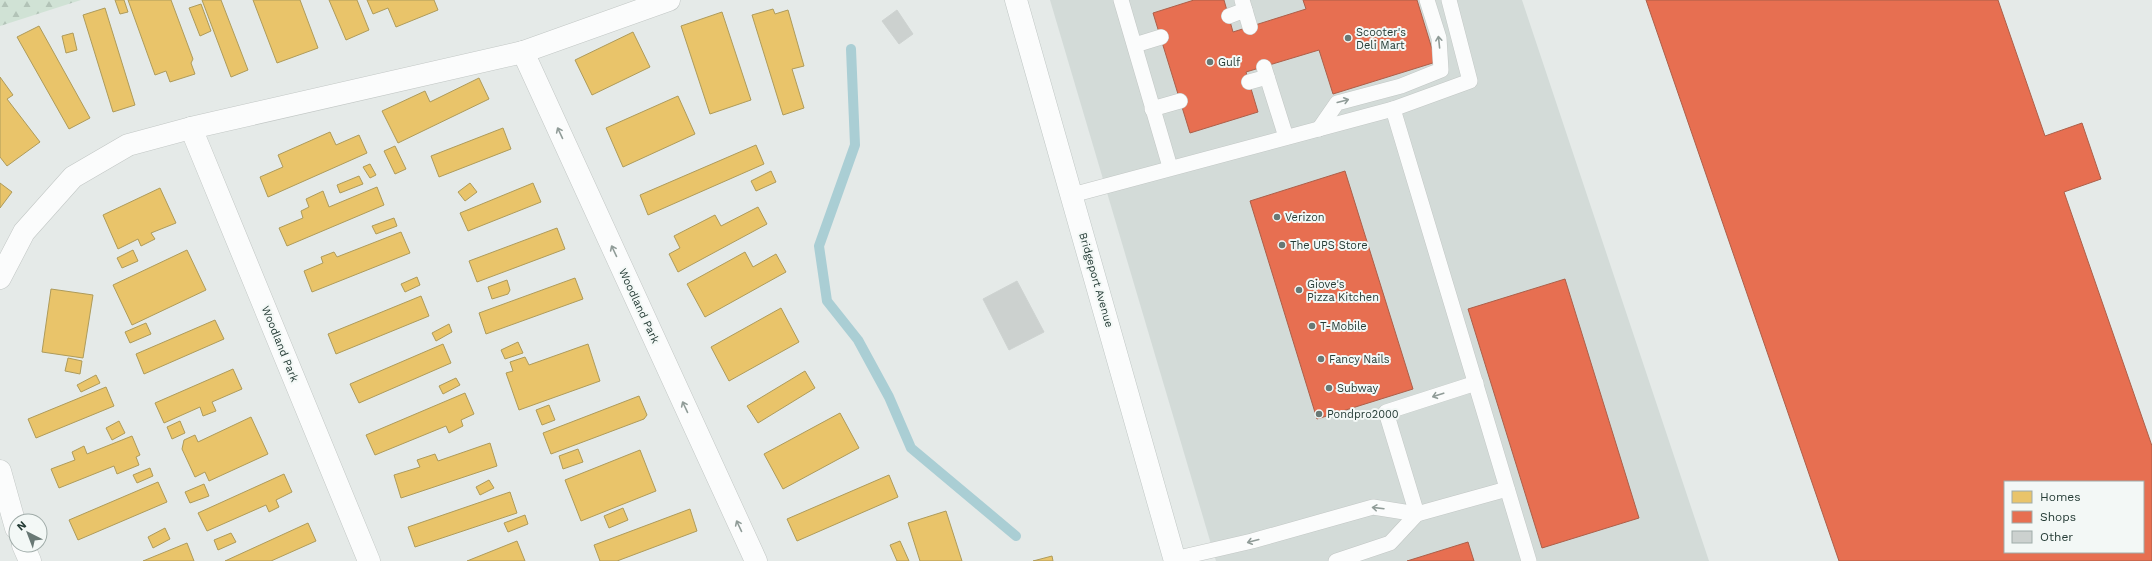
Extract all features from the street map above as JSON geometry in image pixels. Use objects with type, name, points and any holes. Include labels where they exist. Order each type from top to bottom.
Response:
[{"type":"street","points":[[0,278],[24,232],[73,177],[128,145],[191,128],[523,52],[670,0]]},
{"type":"street","name":"Bridgeport Avenue","points":[[1016,0],[1072,195],[1172,560]]},
{"type":"street","name":"Woodland Park","points":[[523,52],[756,561]]},
{"type":"street","name":"Woodland Park","points":[[191,128],[369,561]]},
{"type":"street","points":[[0,472],[12,513]]},
{"type":"lane","points":[[1121,0],[1170,167]]},
{"type":"lane","points":[[1319,130],[1336,103],[1401,86],[1441,70],[1439,38],[1427,0]]},
{"type":"lane","points":[[1072,195],[1170,167],[1393,110],[1470,81],[1449,0]]},
{"type":"lane","points":[[1229,16],[1244,5],[1250,27]]},
{"type":"lane","points":[[1135,45],[1161,37]]},
{"type":"lane","points":[[1249,82],[1266,72],[1286,137]]},
{"type":"lane","points":[[1152,109],[1180,101]]},
{"type":"lane","points":[[1393,110],[1529,561]]},
{"type":"lane","points":[[1417,514],[1386,412],[1476,384]]},
{"type":"lane","points":[[1172,560],[1252,541],[1373,507],[1417,514],[1507,488]]},
{"type":"lane","points":[[1336,561],[1390,543],[1417,514]]},
{"type":"shaded area","points":[[1050,0],[1522,0],[1709,561],[1216,561]]},
{"type":"green space","points":[[0,0],[81,0],[0,26]]},
{"type":"building: Homes","points":[[115,0],[124,0],[128,12],[120,14]]},
{"type":"building: Homes","points":[[128,0],[171,0],[193,59],[191,63],[195,74],[170,82],[166,71],[155,75]]},
{"type":"building: Homes","points":[[202,0],[221,0],[248,70],[231,77]]},
{"type":"building: Homes","points":[[253,0],[300,0],[318,48],[277,63]]},
{"type":"building: Homes","points":[[329,0],[357,0],[369,30],[346,40]]},
{"type":"building: Homes","points":[[367,0],[434,0],[438,10],[396,27],[388,8],[373,14]]},
{"type":"building: Homes","points":[[201,4],[211,31],[200,36],[189,8]]},
{"type":"building: Homes","points":[[105,8],[135,105],[113,112],[83,15]]},
{"type":"building: Homes","points":[[773,9],[775,14],[788,10],[804,66],[792,69],[804,108],[783,115],[752,15]]},
{"type":"building: Homes","points":[[722,12],[751,100],[710,114],[681,26]]},
{"type":"building: Homes","points":[[39,26],[90,118],[69,129],[17,37]]},
{"type":"building: Homes","points":[[633,32],[650,67],[592,95],[575,60]]},
{"type":"building: Homes","points":[[73,33],[77,50],[66,53],[62,36]]},
{"type":"building: Homes","points":[[0,77],[13,95],[7,99],[40,142],[7,166],[0,157]]},
{"type":"building: Homes","points":[[479,78],[489,99],[398,143],[382,111],[425,91],[430,102]]},
{"type":"building: Homes","points":[[678,96],[695,134],[623,167],[606,128]]},
{"type":"building: Homes","points":[[503,128],[511,149],[439,177],[431,156]]},
{"type":"building: Homes","points":[[330,132],[336,145],[359,135],[367,153],[268,197],[260,177],[283,167],[278,155]]},
{"type":"building: Homes","points":[[756,145],[764,164],[648,215],[640,195]]},
{"type":"building: Homes","points":[[395,146],[406,169],[395,174],[384,151]]},
{"type":"building: Homes","points":[[370,164],[376,175],[370,178],[363,167]]},
{"type":"building: Homes","points":[[771,171],[776,182],[756,191],[751,181]]},
{"type":"building: Homes","points":[[359,176],[363,184],[340,193],[337,185]]},
{"type":"building: Homes","points":[[0,183],[12,192],[0,208]]},
{"type":"building: Homes","points":[[470,183],[477,192],[465,201],[458,192]]},
{"type":"building: Homes","points":[[533,183],[541,202],[468,231],[460,213]]},
{"type":"building: Homes","points":[[377,187],[384,205],[287,246],[279,228],[303,218],[301,211],[309,207],[306,199],[323,191],[329,207]]},
{"type":"building: Homes","points":[[160,188],[176,223],[151,233],[155,239],[141,246],[138,239],[118,249],[103,215]]},
{"type":"building: Homes","points":[[758,207],[767,224],[678,272],[669,254],[680,248],[674,236],[715,215],[721,226]]},
{"type":"building: Homes","points":[[394,218],[397,226],[376,234],[372,226]]},
{"type":"building: Homes","points":[[557,228],[565,249],[477,282],[469,261]]},
{"type":"building: Homes","points":[[401,232],[410,253],[312,292],[304,271],[323,263],[321,257],[334,252],[337,257]]},
{"type":"building: Homes","points":[[133,250],[138,261],[122,268],[117,258]]},
{"type":"building: Homes","points":[[187,250],[206,290],[132,325],[113,285]]},
{"type":"building: Homes","points":[[745,252],[753,267],[776,254],[786,272],[705,317],[687,284]]},
{"type":"building: Homes","points":[[417,277],[420,285],[405,292],[401,284]]},
{"type":"building: Homes","points":[[575,278],[583,299],[486,334],[479,313]]},
{"type":"building: Homes","points":[[507,280],[510,290],[508,294],[492,299],[488,287]]},
{"type":"building: Homes","points":[[51,289],[93,295],[83,358],[42,352]]},
{"type":"building: Homes","points":[[421,296],[429,316],[336,354],[328,334]]},
{"type":"building: Homes","points":[[781,308],[799,342],[729,381],[711,347]]},
{"type":"building: Homes","points":[[215,320],[224,339],[144,374],[136,354]]},
{"type":"building: Homes","points":[[146,323],[151,334],[130,343],[125,332]]},
{"type":"building: Homes","points":[[449,324],[452,332],[436,341],[432,333]]},
{"type":"building: Homes","points":[[518,342],[523,353],[505,359],[501,350]]},
{"type":"building: Homes","points":[[443,344],[451,363],[359,403],[350,384]]},
{"type":"building: Homes","points":[[588,344],[600,381],[519,410],[506,373],[513,371],[510,362],[525,357],[529,365]]},
{"type":"building: Homes","points":[[68,358],[82,361],[80,374],[65,371]]},
{"type":"building: Homes","points":[[233,369],[242,389],[212,402],[216,411],[203,416],[200,407],[164,423],[155,403]]},
{"type":"building: Homes","points":[[805,371],[815,388],[758,423],[747,406]]},
{"type":"building: Homes","points":[[96,375],[100,383],[81,392],[77,385]]},
{"type":"building: Homes","points":[[456,378],[460,385],[443,394],[439,386]]},
{"type":"building: Homes","points":[[106,387],[114,406],[36,438],[28,419]]},
{"type":"building: Homes","points":[[465,393],[474,414],[461,420],[463,426],[449,433],[446,426],[375,455],[366,435]]},
{"type":"building: Homes","points":[[639,396],[647,415],[644,419],[551,454],[543,433]]},
{"type":"building: Homes","points":[[549,405],[555,420],[542,425],[536,410]]},
{"type":"building: Homes","points":[[840,413],[859,448],[783,489],[764,454]]},
{"type":"building: Homes","points":[[251,417],[268,454],[209,481],[205,472],[195,477],[182,449],[184,440],[195,435],[198,442]]},
{"type":"building: Homes","points":[[119,421],[125,433],[112,440],[106,428]]},
{"type":"building: Homes","points":[[180,421],[185,433],[172,439],[167,427]]},
{"type":"building: Homes","points":[[132,436],[140,455],[136,457],[139,465],[117,474],[114,466],[59,488],[51,469],[75,460],[72,452],[84,446],[87,454]]},
{"type":"building: Homes","points":[[490,443],[497,466],[401,498],[394,475],[420,467],[417,460],[435,454],[438,461]]},
{"type":"building: Homes","points":[[578,449],[583,462],[563,469],[559,456]]},
{"type":"building: Homes","points":[[640,450],[656,491],[581,521],[565,480]]},
{"type":"building: Homes","points":[[150,468],[153,476],[137,483],[133,475]]},
{"type":"building: Homes","points":[[284,474],[292,492],[276,500],[279,507],[269,512],[266,505],[207,531],[198,513]]},
{"type":"building: Homes","points":[[889,475],[898,497],[797,541],[787,519]]},
{"type":"building: Homes","points":[[489,480],[494,488],[480,495],[476,487]]},
{"type":"building: Homes","points":[[158,482],[167,502],[78,540],[69,520]]},
{"type":"building: Homes","points":[[204,484],[209,496],[190,503],[185,492]]},
{"type":"building: Homes","points":[[510,492],[517,513],[415,547],[408,527]]},
{"type":"building: Homes","points":[[623,508],[628,520],[609,528],[604,516]]},
{"type":"building: Homes","points":[[690,509],[697,531],[617,561],[600,561],[594,545]]},
{"type":"building: Homes","points":[[946,511],[962,561],[920,561],[908,523]]},
{"type":"building: Homes","points":[[525,515],[528,524],[508,532],[504,523]]},
{"type":"building: Homes","points":[[308,523],[316,541],[271,561],[225,561]]},
{"type":"building: Homes","points":[[165,528],[170,539],[153,548],[148,537]]},
{"type":"building: Homes","points":[[231,533],[236,542],[218,550],[214,540]]},
{"type":"building: Homes","points":[[517,541],[525,561],[467,561]]},
{"type":"building: Homes","points":[[900,541],[909,561],[897,561],[890,545]]},
{"type":"building: Homes","points":[[187,543],[194,561],[143,561]]},
{"type":"building: Homes","points":[[1052,556],[1053,561],[1033,561]]},
{"type":"building: Shops","points":[[1194,0],[1224,0],[1233,32],[1306,9],[1303,0],[1417,0],[1436,62],[1333,94],[1319,50],[1246,72],[1258,112],[1190,133],[1153,13]]},
{"type":"building: Shops","points":[[1646,0],[1998,0],[2045,136],[2082,123],[2101,179],[2064,192],[2152,446],[2152,561],[1839,561]]},
{"type":"building: Shops","points":[[1345,171],[1413,389],[1317,419],[1250,201]]},
{"type":"building: Shops","points":[[1565,279],[1639,518],[1542,548],[1468,309]]},
{"type":"building: Shops","points":[[1468,542],[1474,561],[1407,561]]},
{"type":"building: Other","points":[[897,10],[913,34],[899,44],[882,21]]},
{"type":"building: Other","points":[[1017,281],[1044,332],[1009,350],[983,299]]},
{"type":"waterway","points":[[851,49],[855,145],[819,246],[827,301],[858,340],[889,397],[911,448],[1016,536]]},
{"type":"place","name":"Scooter's Deli Mart","points":[[1348,38]]},
{"type":"place","name":"Gulf","points":[[1210,62]]},
{"type":"place","name":"Verizon","points":[[1277,217]]},
{"type":"place","name":"The UPS Store","points":[[1282,245]]},
{"type":"place","name":"Giove's Pizza Kitchen","points":[[1299,290]]},
{"type":"place","name":"T-Mobile","points":[[1312,326]]},
{"type":"place","name":"Fancy Nails","points":[[1321,359]]},
{"type":"place","name":"Subway","points":[[1329,388]]},
{"type":"place","name":"Pondpro2000","points":[[1319,414]]}]
